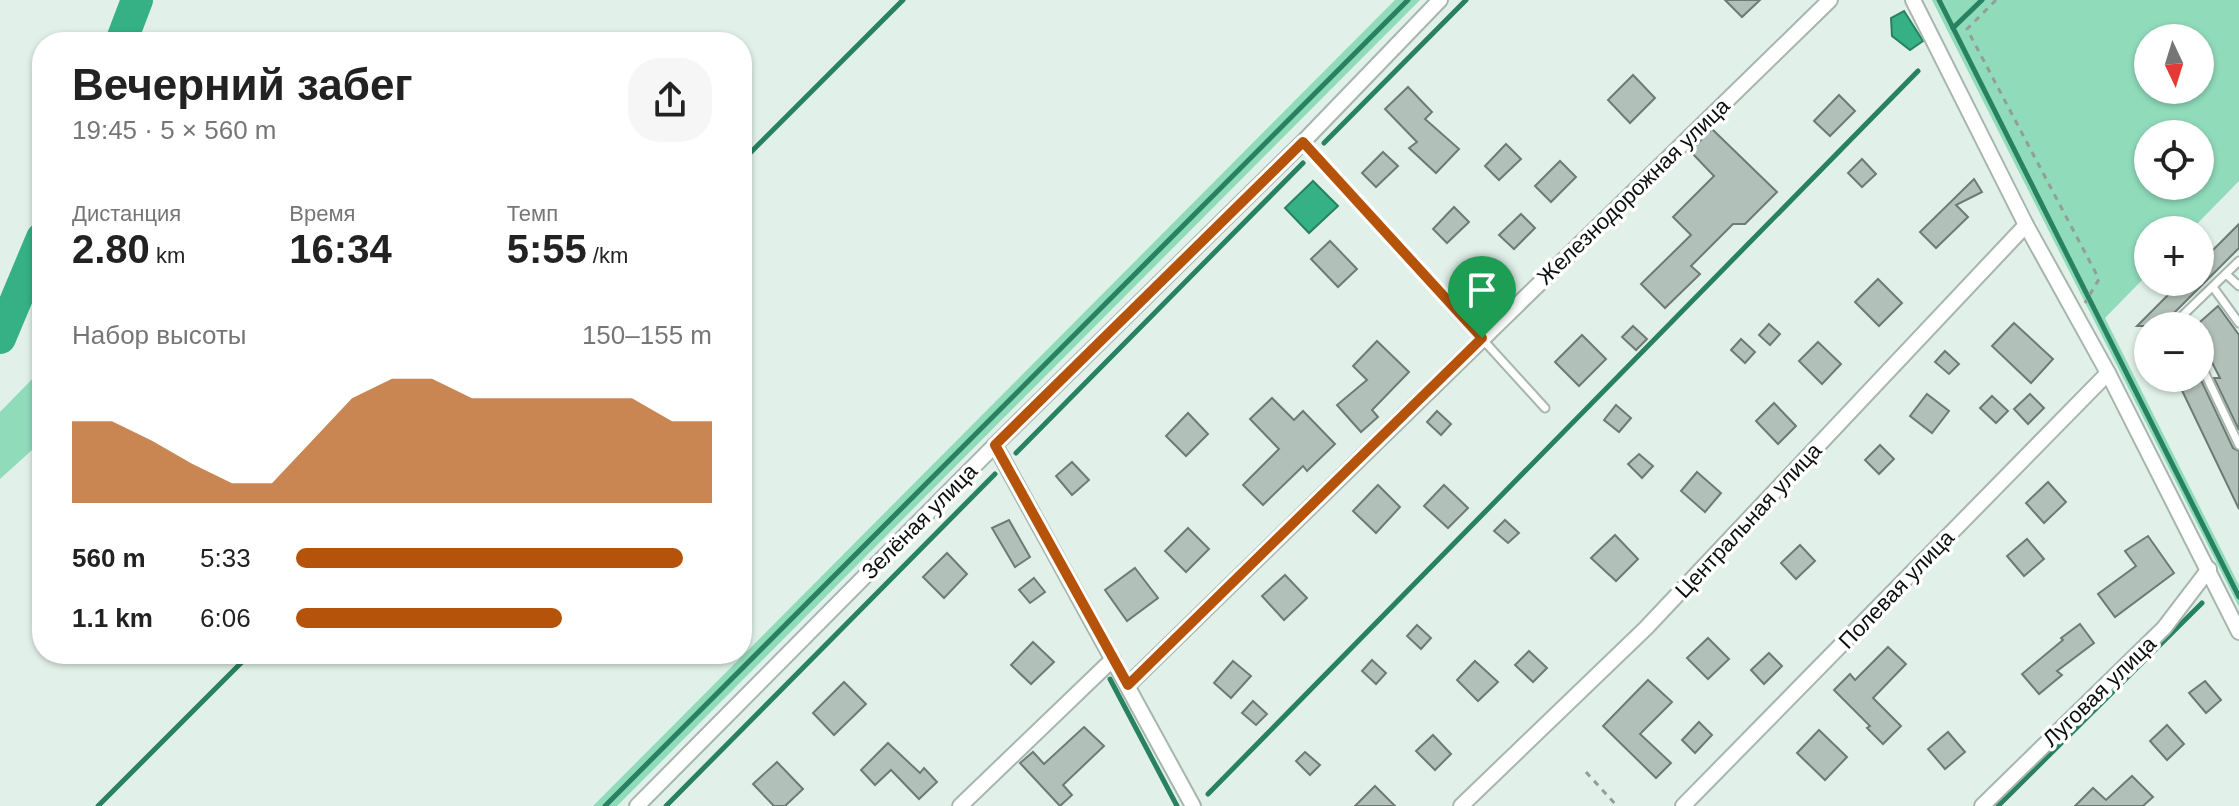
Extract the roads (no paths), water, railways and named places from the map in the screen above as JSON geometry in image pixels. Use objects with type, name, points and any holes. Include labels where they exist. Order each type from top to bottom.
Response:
[{"type":"street","name":"Зелёная улица","points":[[637,806],[995,445],[1303,142],[1440,0]]},
{"type":"street","name":"Железнодорожная улица","points":[[1128,685],[1830,0]]},
{"type":"street","points":[[1913,0],[2026,225],[2108,373],[2239,632]]},
{"type":"street","name":"Центральная улица","points":[[1461,806],[1646,628],[2026,225]]},
{"type":"street","name":"Полевая улица","points":[[1683,806],[2108,373]]},
{"type":"street","points":[[995,445],[1193,806]]},
{"type":"street","name":"Луговая улица","points":[[1982,806],[2164,628],[2209,569]]},
{"type":"street","points":[[960,806],[1113,659]]},
{"type":"lane","points":[[1303,142],[1545,408]]},
{"type":"lane","points":[[2214,286],[2239,261]]},
{"type":"lane","points":[[2226,274],[2239,286]]},
{"type":"lane","points":[[2214,288],[2239,323]]},
{"type":"lane","points":[[2186,312],[2203,296]]},
{"type":"lane","points":[[2214,392],[2239,445]]},
{"type":"waterway","points":[[125,32],[137,0]]},
{"type":"waterway","points":[[752,151],[903,0]]},
{"type":"waterway","points":[[752,658],[1408,0]]},
{"type":"waterway","points":[[1324,143],[1466,0]]},
{"type":"waterway","points":[[1939,0],[2239,597]]},
{"type":"waterway","points":[[1953,28],[1982,0]]},
{"type":"waterway","points":[[1208,794],[1918,71]]},
{"type":"waterway","points":[[1016,453],[1303,163]]},
{"type":"waterway","points":[[0,338],[32,262]]},
{"type":"waterway","points":[[666,806],[995,474]]},
{"type":"waterway","points":[[1998,806],[2202,603]]},
{"type":"waterway","points":[[98,806],[240,664]]},
{"type":"waterway","points":[[605,806],[746,664]]},
{"type":"waterway","points":[[1110,679],[1177,806]]}]
